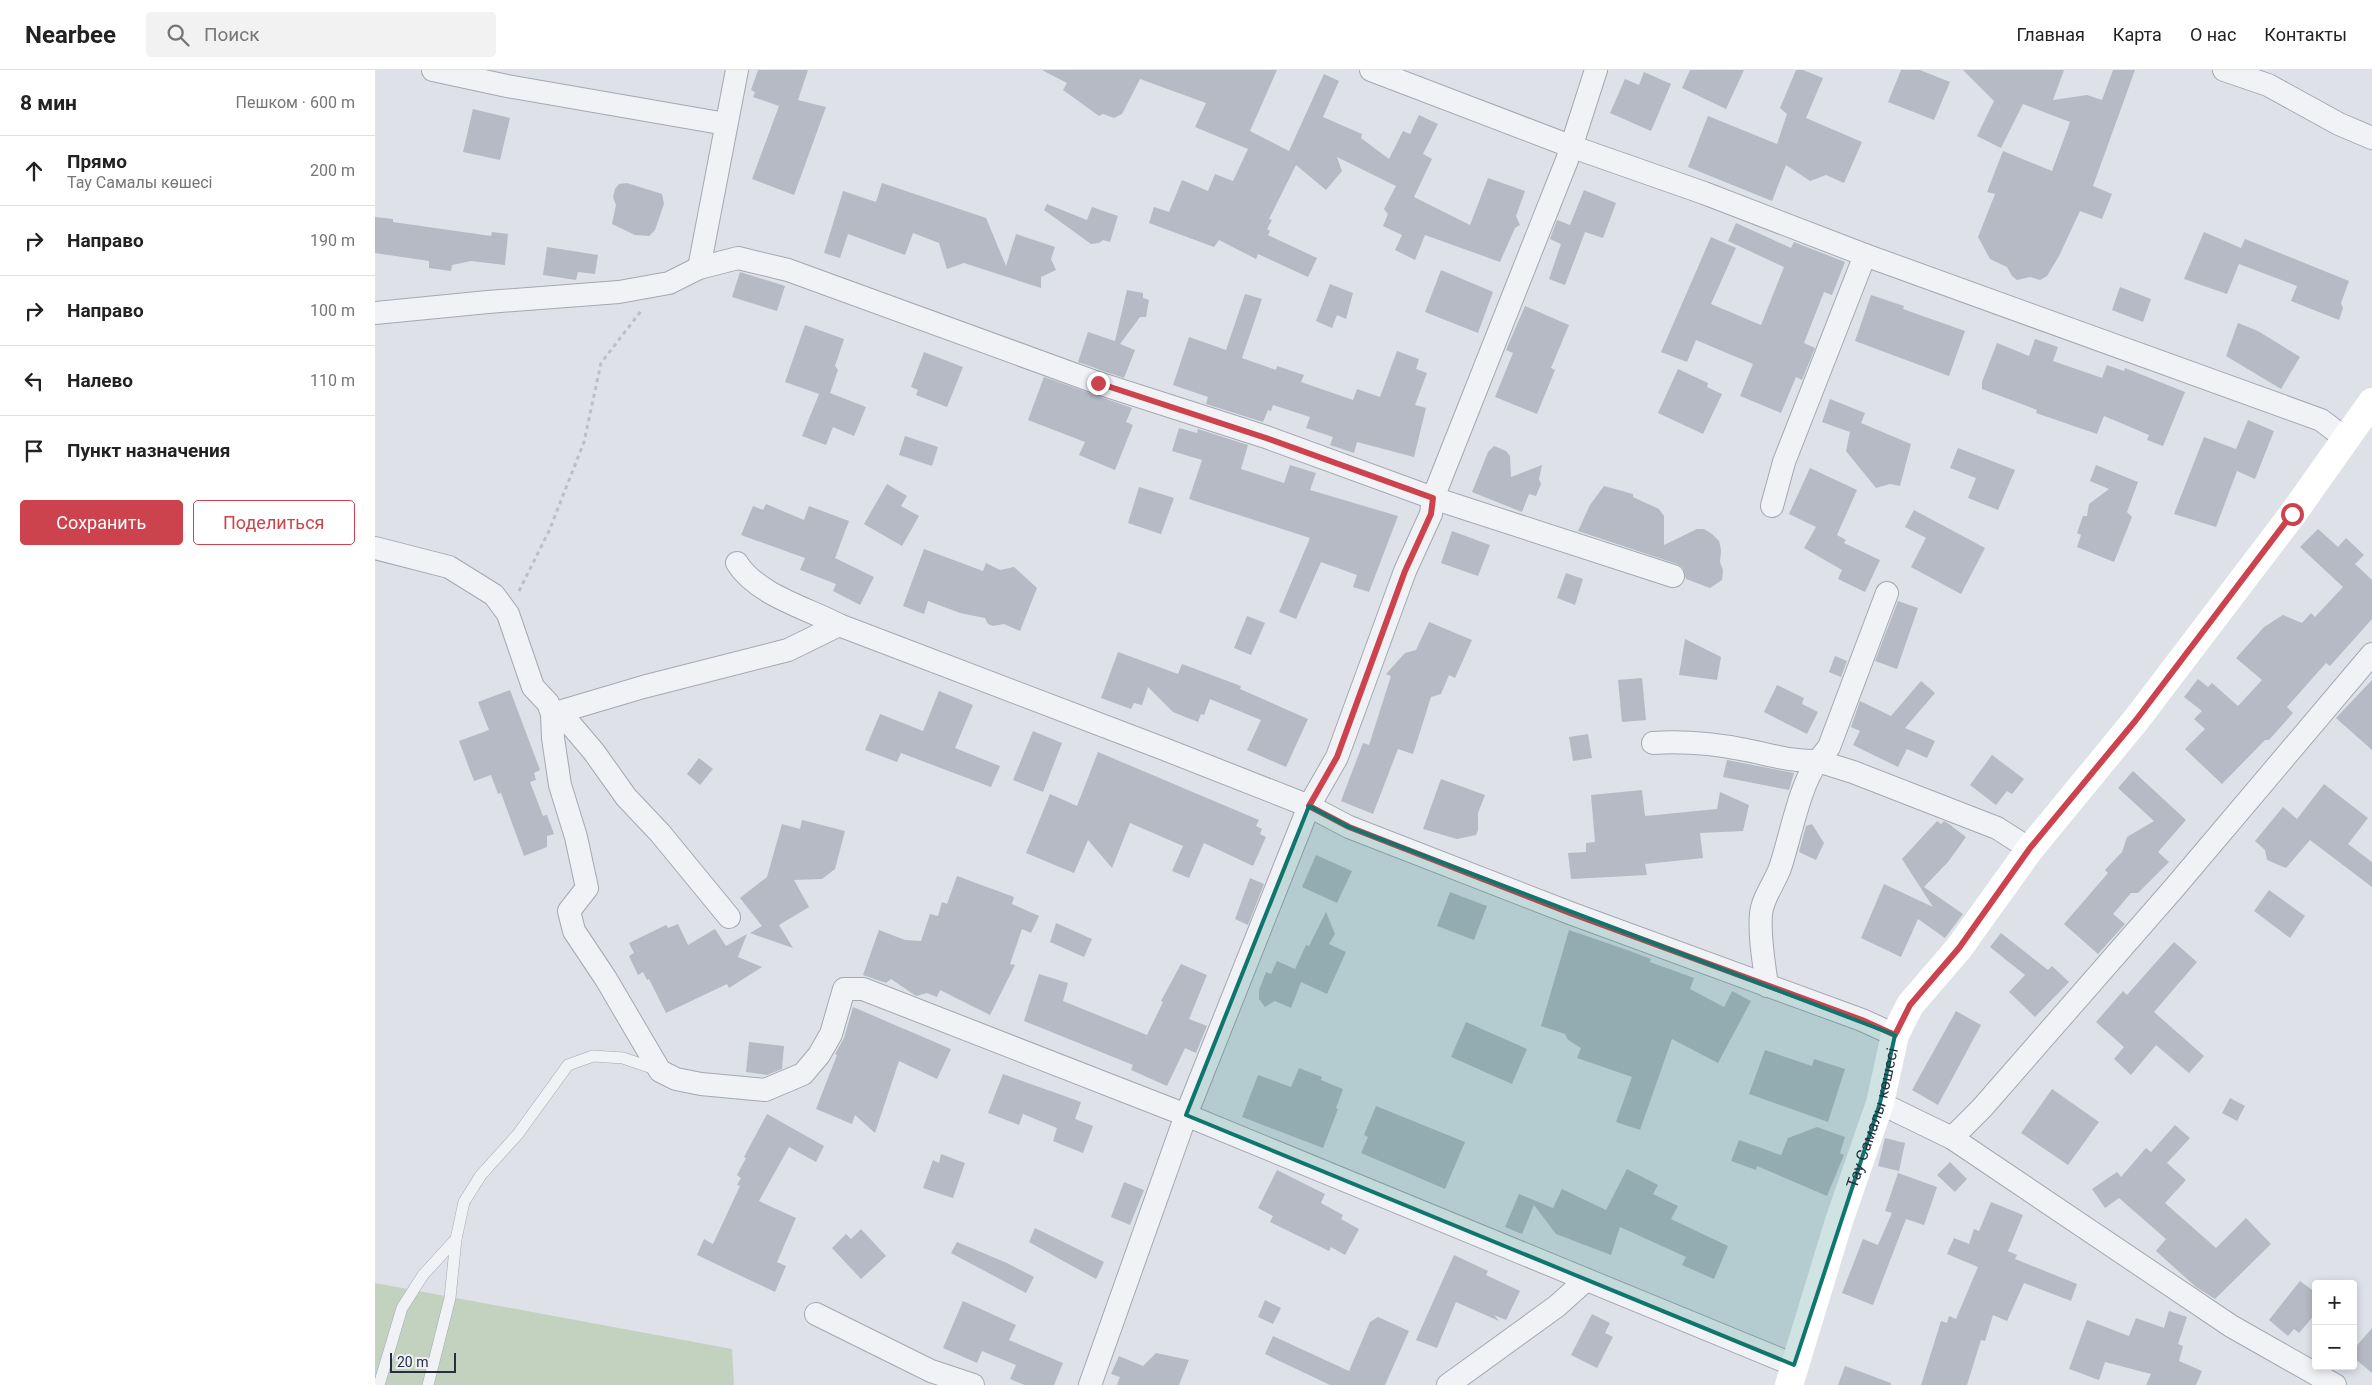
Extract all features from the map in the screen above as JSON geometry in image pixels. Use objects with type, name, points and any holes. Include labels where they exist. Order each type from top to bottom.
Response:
[{"type":"street","points":[[433,70],[517,88],[726,124]]},
{"type":"street","points":[[699,268],[737,70]]},
{"type":"street","points":[[1371,70],[1570,146],[1704,193],[1865,255],[2321,420],[2346,439]]},
{"type":"street","points":[[1090,1385],[1186,1115],[1309,806],[1337,757],[1405,571],[1431,514],[1433,498],[1563,169],[1596,70]]},
{"type":"street","points":[[2224,70],[2268,85],[2339,124],[2372,138]]},
{"type":"street","points":[[1772,506],[1784,462],[1865,255]]},
{"type":"street","points":[[375,313],[619,292],[664,284],[699,268],[738,258],[788,270],[1098,383],[1266,438],[1433,498],[1673,576]]},
{"type":"street","name":"Тау Самалы көшесі","points":[[1791,1375],[1839,1221],[1880,1103],[1895,1035],[1910,1005],[1959,948],[2030,848],[2136,720],[2292,514],[2372,402]]},
{"type":"street","points":[[375,548],[449,567],[494,595],[511,621],[533,687],[594,752],[626,797],[660,833],[729,917]]},
{"type":"street","points":[[737,563],[743,572],[780,599],[816,613],[839,626],[1309,806],[1358,831],[1570,913],[1862,1020],[1895,1035]]},
{"type":"street","points":[[1767,986],[1762,951],[1761,912],[1779,869],[1805,786],[1813,767],[1829,747],[1887,593]]},
{"type":"street","points":[[556,713],[643,687],[788,650],[839,626]]},
{"type":"street","points":[[1952,1138],[1982,1108],[2175,887],[2372,654]]},
{"type":"street","points":[[556,713],[553,738],[560,785],[576,837],[581,870],[587,888],[569,911],[574,931],[606,979],[660,1071],[676,1079],[701,1084],[765,1090],[803,1074],[819,1055],[831,1034],[840,984],[863,989],[1186,1115],[1586,1280],[1791,1375]]},
{"type":"street","points":[[1653,743],[1673,742],[1709,745],[1798,762],[1818,761],[1853,772],[1997,828],[2030,848]]},
{"type":"street","points":[[1880,1103],[1952,1138],[2231,1326],[2335,1385]]},
{"type":"street","points":[[1447,1385],[1557,1306],[1586,1280]]},
{"type":"street","points":[[816,1314],[931,1371],[973,1385]]},
{"type":"lane","points":[[428,1385],[450,1298],[457,1239],[464,1202],[481,1175],[518,1134],[568,1065],[593,1056],[623,1058],[660,1071]]},
{"type":"lane","points":[[379,1385],[402,1308],[423,1275],[457,1239]]},
{"type":"path","points":[[511,621],[522,584],[549,531],[584,442],[601,363],[619,338],[664,284]]},
{"type":"highlighted area","points":[[1309,806],[1349,827],[1895,1035],[1880,1103],[1794,1365],[1186,1115]]},
{"type":"green space","points":[[375,1283],[732,1349],[734,1385],[375,1385]]},
{"type":"building","points":[[758,70],[808,70],[798,100],[826,107],[794,195],[752,179],[779,106],[753,97],[755,92],[751,90]]},
{"type":"building","points":[[1042,70],[1277,70],[1250,131],[1289,151],[1324,74],[1339,81],[1323,117],[1362,134],[1361,138],[1389,159],[1403,131],[1410,134],[1419,115],[1438,124],[1423,154],[1432,159],[1414,197],[1470,225],[1488,178],[1525,191],[1516,216],[1520,225],[1515,228],[1500,262],[1425,235],[1415,260],[1395,250],[1402,235],[1383,226],[1388,214],[1384,209],[1396,186],[1337,157],[1342,171],[1326,190],[1296,165],[1269,219],[1272,220],[1267,229],[1270,231],[1268,235],[1317,258],[1308,277],[1258,254],[1256,259],[1219,240],[1214,247],[1149,223],[1154,207],[1169,212],[1182,180],[1208,191],[1215,174],[1233,181],[1248,149],[1195,127],[1206,103],[1140,79],[1122,114],[1114,118],[1103,114],[1099,116],[1063,90],[1067,83]]},
{"type":"building","points":[[1690,70],[1744,70],[1726,109],[1682,88]]},
{"type":"building","points":[[1796,70],[1803,70],[1823,78],[1806,118],[1862,142],[1844,183],[1826,175],[1810,181],[1786,165],[1772,201],[1688,167],[1708,116],[1777,144],[1787,114],[1780,108]]},
{"type":"building","points":[[1901,70],[1920,70],[1950,82],[1934,120],[1888,102]]},
{"type":"building","points":[[1963,70],[2064,70],[2053,100],[2087,95],[2102,100],[2113,70],[2135,70],[2093,186],[2112,194],[2102,219],[2080,211],[2059,256],[2047,276],[2040,280],[2030,277],[2017,280],[2012,276],[2007,267],[1990,259],[1978,237],[1995,194],[1987,192],[2003,151],[2052,171],[2070,122],[2023,104],[2001,148],[1977,136],[1994,101]]},
{"type":"building","points":[[1644,72],[1671,84],[1651,131],[1610,113],[1625,79],[1639,85]]},
{"type":"building","points":[[473,109],[510,118],[500,160],[463,152]]},
{"type":"building","points":[[627,183],[662,194],[664,204],[655,230],[649,236],[635,235],[612,224],[616,205],[613,197],[615,189],[619,184]]},
{"type":"building","points":[[882,183],[986,218],[1006,266],[1016,234],[1055,247],[1051,259],[1056,270],[1041,277],[1041,288],[964,263],[947,269],[939,243],[913,233],[905,255],[848,234],[840,258],[824,253],[843,191],[876,202]]},
{"type":"building","points":[[1584,190],[1616,203],[1603,238],[1585,232],[1565,285],[1549,279],[1561,244],[1550,239],[1557,220],[1570,225]]},
{"type":"building","points":[[1047,204],[1087,220],[1092,207],[1118,216],[1110,242],[1103,240],[1099,243],[1091,244],[1044,210]]},
{"type":"building","points":[[375,217],[393,219],[393,222],[491,236],[492,232],[508,234],[505,265],[471,261],[452,265],[451,271],[429,268],[429,261],[375,253]]},
{"type":"building","points":[[1736,223],[1791,248],[1794,242],[1845,262],[1832,295],[1824,292],[1804,343],[1815,348],[1802,380],[1796,377],[1781,413],[1740,396],[1753,364],[1696,340],[1687,362],[1661,352],[1711,237],[1736,248],[1711,304],[1761,325],[1784,267],[1728,241]]},
{"type":"building","points":[[2204,232],[2241,248],[2245,239],[2349,281],[2341,303],[2343,308],[2339,320],[2291,301],[2297,286],[2239,264],[2227,294],[2184,279]]},
{"type":"building","points":[[547,247],[598,255],[595,274],[578,272],[576,280],[543,275]]},
{"type":"building","points":[[1441,270],[1493,292],[1478,333],[1425,312]]},
{"type":"building","points":[[740,272],[785,286],[777,311],[732,297]]},
{"type":"building","points":[[1330,284],[1353,293],[1346,319],[1337,315],[1332,328],[1316,321]]},
{"type":"building","points":[[2120,287],[2151,299],[2143,322],[2112,310]]},
{"type":"building","points":[[1127,290],[1143,293],[1143,298],[1149,300],[1146,317],[1140,317],[1120,344],[1135,350],[1124,378],[1078,362],[1088,332],[1115,341]]},
{"type":"building","points":[[1245,294],[1262,299],[1242,358],[1276,370],[1277,366],[1304,375],[1301,382],[1353,400],[1357,389],[1380,397],[1397,351],[1419,359],[1416,369],[1427,373],[1415,405],[1426,408],[1414,457],[1357,442],[1354,453],[1330,445],[1333,437],[1306,428],[1310,417],[1273,405],[1271,411],[1268,410],[1263,422],[1206,404],[1208,397],[1173,385],[1189,337],[1226,350]]},
{"type":"building","points":[[1871,295],[1904,306],[1903,309],[1965,331],[1949,376],[1855,341]]},
{"type":"building","points":[[1525,306],[1569,325],[1551,368],[1555,370],[1537,414],[1495,397],[1513,353],[1506,350]]},
{"type":"building","points":[[2238,323],[2258,331],[2300,357],[2281,389],[2226,356]]},
{"type":"building","points":[[805,325],[844,339],[835,366],[838,370],[830,393],[866,407],[854,436],[833,427],[826,445],[802,436],[819,394],[785,382]]},
{"type":"building","points":[[2035,339],[2058,347],[2053,361],[2102,378],[2107,365],[2124,371],[2125,368],[2185,392],[2163,446],[2147,440],[2149,435],[2104,416],[2097,434],[2036,413],[2037,410],[1982,389],[1982,382],[1997,343],[2029,356]]},
{"type":"building","points":[[924,352],[963,367],[947,407],[916,395],[918,390],[911,387]]},
{"type":"building","points":[[1678,369],[1708,383],[1707,387],[1722,394],[1703,434],[1658,413]]},
{"type":"building","points":[[1044,377],[1132,408],[1126,422],[1133,425],[1115,470],[1079,455],[1085,442],[1028,420]]},
{"type":"building","points":[[1830,399],[1865,413],[1861,423],[1911,444],[1900,486],[1890,484],[1876,488],[1846,451],[1850,432],[1822,422]]},
{"type":"building","points":[[2248,420],[2274,431],[2255,479],[2237,471],[2216,527],[2174,514],[2204,437],[2236,449]]},
{"type":"building","points":[[1179,428],[1197,433],[1198,429],[1248,445],[1241,469],[1284,483],[1290,465],[1316,473],[1310,490],[1398,516],[1369,592],[1353,587],[1357,575],[1321,562],[1296,619],[1279,612],[1310,538],[1189,499],[1202,460],[1172,451]]},
{"type":"building","points":[[905,436],[938,447],[932,466],[899,455]]},
{"type":"building","points":[[1494,446],[1506,451],[1510,456],[1511,477],[1542,465],[1539,479],[1541,484],[1536,496],[1529,494],[1522,512],[1472,492],[1488,452]]},
{"type":"building","points":[[1958,448],[2015,470],[1998,510],[1968,498],[1976,478],[1950,468]]},
{"type":"building","points":[[2096,465],[2138,482],[2127,512],[2132,517],[2114,562],[2077,547],[2081,535],[2077,533],[2083,516],[2087,516],[2089,504],[2109,489],[2090,481]]},
{"type":"building","points":[[1810,468],[1857,490],[1837,535],[1846,540],[1844,543],[1880,560],[1865,592],[1838,579],[1842,570],[1804,548],[1816,527],[1789,514]]},
{"type":"building","points":[[887,484],[907,496],[901,506],[919,516],[902,546],[864,524]]},
{"type":"building","points":[[1604,486],[1633,494],[1633,497],[1659,509],[1664,516],[1664,545],[1697,529],[1704,529],[1712,534],[1719,541],[1721,550],[1722,580],[1710,588],[1686,579],[1683,568],[1677,564],[1578,531],[1590,505]]},
{"type":"building","points":[[1139,487],[1174,498],[1161,534],[1128,523]]},
{"type":"building","points":[[766,504],[804,520],[809,506],[849,521],[835,558],[874,577],[860,605],[833,591],[836,584],[800,570],[805,558],[741,535],[753,506],[763,510]]},
{"type":"building","points":[[1914,510],[1985,548],[1961,594],[1911,567],[1926,538],[1905,527]]},
{"type":"building","points":[[2318,529],[2338,547],[2346,538],[2364,555],[2355,564],[2372,580],[2372,619],[2330,666],[2326,663],[2287,707],[2293,713],[2269,740],[2265,740],[2222,784],[2185,749],[2205,729],[2194,719],[2202,711],[2184,697],[2198,679],[2208,687],[2212,683],[2238,706],[2262,680],[2236,658],[2264,627],[2283,615],[2302,623],[2311,613],[2315,617],[2343,587],[2300,547]]},
{"type":"building","points":[[1452,531],[1490,545],[1478,576],[1441,563]]},
{"type":"building","points":[[924,549],[983,571],[986,563],[1000,570],[1014,567],[1037,588],[1020,631],[1004,624],[993,626],[988,624],[985,618],[960,613],[928,601],[924,614],[903,606]]},
{"type":"building","points":[[1566,573],[1583,579],[1575,605],[1557,598]]},
{"type":"building","points":[[1898,601],[1918,608],[1897,669],[1875,661]]},
{"type":"building","points":[[1247,616],[1265,623],[1251,655],[1234,648]]},
{"type":"building","points":[[1429,622],[1472,640],[1455,678],[1449,675],[1441,694],[1431,697],[1413,754],[1398,749],[1373,814],[1341,801],[1363,743],[1369,745],[1391,676],[1386,674],[1405,653],[1416,650]]},
{"type":"building","points":[[1685,639],[1721,657],[1717,680],[1679,675]]},
{"type":"building","points":[[1118,652],[1178,674],[1182,664],[1241,686],[1240,689],[1308,719],[1286,767],[1247,750],[1261,720],[1210,699],[1204,715],[1201,714],[1198,722],[1173,712],[1148,687],[1142,705],[1134,703],[1131,709],[1101,698]]},
{"type":"building","points":[[1835,656],[1847,661],[1841,677],[1829,672]]},
{"type":"building","points":[[1642,678],[1646,720],[1622,722],[1618,680]]},
{"type":"building","points":[[2372,680],[2372,750],[2336,718]]},
{"type":"building","points":[[1921,681],[1935,693],[1905,728],[1935,741],[1927,758],[1907,749],[1898,767],[1853,745],[1860,731],[1851,727],[1860,701],[1891,716]]},
{"type":"building","points":[[1777,685],[1804,698],[1802,704],[1818,712],[1807,734],[1764,712]]},
{"type":"building","points":[[510,690],[540,770],[534,773],[536,780],[530,782],[543,816],[547,815],[554,834],[547,836],[547,847],[524,856],[501,793],[498,794],[491,775],[474,781],[459,741],[489,730],[478,702]]},
{"type":"building","points":[[939,691],[973,705],[955,748],[1000,766],[991,787],[901,753],[897,762],[865,750],[880,714],[923,731]]},
{"type":"building","points":[[1033,731],[1062,743],[1043,792],[1013,780]]},
{"type":"building","points":[[1588,734],[1592,758],[1573,761],[1569,737]]},
{"type":"building","points":[[1098,752],[1259,820],[1256,826],[1262,829],[1260,834],[1266,837],[1253,866],[1204,843],[1189,878],[1172,871],[1183,846],[1130,823],[1112,868],[1088,840],[1074,873],[1026,853],[1050,794],[1077,806]]},
{"type":"building","points":[[1992,755],[2024,779],[2012,794],[2007,791],[1996,805],[1970,785]]},
{"type":"building","points":[[699,758],[713,769],[700,785],[687,774]]},
{"type":"building","points":[[1727,760],[1794,773],[1789,790],[1723,777]]},
{"type":"building","points":[[2133,771],[2186,820],[2158,852],[2169,862],[2138,893],[2131,893],[2113,914],[2125,924],[2098,954],[2064,924],[2108,873],[2105,870],[2122,852],[2127,837],[2154,821],[2118,788]]},
{"type":"building","points":[[1441,779],[1485,795],[1478,813],[1478,830],[1476,835],[1457,839],[1423,829]]},
{"type":"building","points":[[2324,784],[2368,818],[2348,844],[2372,862],[2372,887],[2310,840],[2286,868],[2267,860],[2265,850],[2255,841],[2283,807],[2297,819]]},
{"type":"building","points":[[1642,790],[1645,816],[1717,809],[1720,792],[1749,805],[1743,831],[1700,833],[1703,858],[1645,864],[1647,875],[1571,879],[1568,853],[1586,852],[1586,843],[1595,842],[1591,795]]},
{"type":"building","points":[[802,820],[845,831],[835,869],[822,879],[794,880],[809,907],[779,925],[793,948],[750,933],[762,926],[740,898],[767,877],[782,824],[800,829]]},
{"type":"building","points":[[1937,821],[1941,824],[1944,821],[1966,837],[1948,862],[1924,887],[1963,914],[1945,938],[1918,919],[1901,957],[1861,938],[1884,884],[1933,907],[1902,859]]},
{"type":"building","points":[[1812,824],[1824,843],[1816,860],[1799,852],[1806,826]]},
{"type":"building","points":[[1316,855],[1352,871],[1337,903],[1302,887]]},
{"type":"building","points":[[957,876],[1014,897],[1012,904],[1039,916],[1031,933],[1022,929],[1010,964],[1015,965],[990,1015],[940,990],[937,997],[927,993],[916,996],[891,979],[886,983],[863,975],[879,930],[905,940],[921,941],[930,914],[938,916],[942,902],[947,904]]},
{"type":"building","points":[[1250,878],[1264,884],[1248,925],[1235,919]]},
{"type":"building","points":[[2269,890],[2305,916],[2290,938],[2254,911]]},
{"type":"building","points":[[1450,892],[1487,906],[1474,940],[1437,926]]},
{"type":"building","points":[[1326,912],[1335,934],[1329,944],[1346,952],[1327,994],[1301,982],[1291,1008],[1275,1001],[1265,1007],[1259,999],[1259,990],[1266,972],[1271,974],[1277,961],[1295,969],[1306,945],[1309,946]]},
{"type":"building","points":[[1056,923],[1092,939],[1084,957],[1050,942]]},
{"type":"building","points":[[678,924],[688,945],[715,929],[726,946],[747,934],[738,957],[762,967],[729,988],[727,984],[666,1013],[649,979],[647,980],[643,972],[638,975],[629,956],[634,953],[629,943],[666,925],[668,928]]},
{"type":"building","points":[[1569,930],[1651,959],[1650,962],[1694,978],[1690,989],[1724,1007],[1732,991],[1751,1001],[1718,1063],[1672,1039],[1640,1130],[1616,1122],[1632,1077],[1577,1058],[1581,1048],[1568,1040],[1565,1034],[1541,1026]]},
{"type":"building","points":[[2001,933],[2048,970],[2052,966],[2069,982],[2035,1017],[2009,992],[2025,975],[1990,947]]},
{"type":"building","points":[[2174,942],[2197,962],[2154,1012],[2204,1056],[2189,1073],[2156,1045],[2131,1075],[2114,1059],[2124,1047],[2096,1022],[2123,991],[2127,995]]},
{"type":"building","points":[[1181,964],[1207,975],[1189,1019],[1207,1026],[1196,1053],[1185,1048],[1167,1086],[1131,1070],[1133,1065],[1024,1021],[1039,974],[1068,983],[1063,1001],[1147,1035],[1163,1002],[1161,1001]]},
{"type":"building","points":[[853,1007],[951,1049],[937,1079],[899,1061],[875,1133],[855,1115],[852,1124],[816,1109],[837,1055],[835,1054],[844,1038]]},
{"type":"building","points":[[1956,1011],[1981,1025],[1938,1105],[1912,1090]]},
{"type":"building","points":[[1466,1022],[1527,1049],[1512,1084],[1451,1057]]},
{"type":"building","points":[[749,1042],[784,1046],[782,1069],[767,1075],[746,1072]]},
{"type":"building","points":[[1765,1050],[1812,1066],[1814,1059],[1845,1069],[1828,1122],[1749,1094]]},
{"type":"building","points":[[1299,1068],[1322,1077],[1321,1080],[1343,1089],[1336,1108],[1338,1109],[1323,1148],[1242,1117],[1258,1075],[1291,1087]]},
{"type":"building","points":[[1003,1074],[1081,1102],[1075,1119],[1093,1126],[1083,1153],[1053,1141],[1057,1128],[1023,1114],[1019,1125],[988,1113]]},
{"type":"building","points":[[2052,1089],[2099,1122],[2068,1165],[2021,1133]]},
{"type":"building","points":[[2230,1098],[2245,1106],[2237,1121],[2222,1113]]},
{"type":"building","points":[[1376,1106],[1465,1142],[1445,1189],[1361,1153],[1368,1137],[1364,1135]]},
{"type":"building","points":[[767,1114],[824,1146],[816,1162],[789,1147],[759,1201],[796,1218],[777,1262],[786,1266],[775,1292],[697,1255],[704,1239],[713,1244],[740,1186],[737,1185],[741,1178],[737,1175],[746,1158],[744,1157]]},
{"type":"building","points":[[2175,1125],[2190,1138],[2167,1163],[2186,1180],[2165,1203],[2216,1248],[2246,1218],[2271,1244],[2215,1299],[2196,1287],[2156,1251],[2166,1239],[2119,1198],[2105,1208],[2092,1189],[2117,1172],[2121,1177],[2146,1148],[2151,1152]]},
{"type":"building","points":[[1817,1127],[1845,1137],[1840,1153],[1844,1155],[1827,1196],[1757,1166],[1756,1170],[1731,1161],[1739,1140],[1781,1155],[1788,1138]]},
{"type":"building","points":[[1885,1138],[1905,1143],[1899,1171],[1878,1166]]},
{"type":"building","points":[[941,1154],[965,1163],[953,1198],[923,1188],[933,1160],[939,1163]]},
{"type":"building","points":[[1950,1162],[1967,1179],[1955,1192],[1937,1175]]},
{"type":"building","points":[[1627,1169],[1658,1185],[1653,1194],[1678,1206],[1671,1219],[1728,1246],[1714,1279],[1682,1265],[1686,1257],[1620,1227],[1611,1255],[1556,1234],[1534,1205],[1522,1234],[1505,1227],[1519,1194],[1553,1208],[1562,1189],[1606,1210]]},
{"type":"building","points":[[1277,1170],[1325,1194],[1321,1203],[1343,1215],[1341,1219],[1359,1229],[1345,1255],[1331,1247],[1329,1251],[1270,1222],[1273,1216],[1258,1208]]},
{"type":"building","points":[[1898,1173],[1937,1187],[1924,1225],[1906,1219],[1873,1305],[1842,1293],[1863,1239],[1878,1245],[1892,1213],[1885,1211]]},
{"type":"building","points":[[1124,1182],[1144,1190],[1130,1225],[1111,1217]]},
{"type":"building","points":[[1991,1202],[2023,1215],[2008,1251],[2017,1255],[2015,1259],[2077,1284],[2071,1301],[2024,1283],[2007,1321],[1993,1315],[1985,1341],[1981,1340],[1967,1385],[1921,1385],[1941,1321],[1947,1323],[1949,1316],[1956,1319],[1978,1267],[1947,1254],[1954,1238],[1969,1244],[1974,1229],[1979,1231]]},
{"type":"building","points":[[1035,1228],[1104,1262],[1096,1279],[1029,1242]]},
{"type":"building","points":[[861,1229],[886,1256],[861,1279],[832,1248],[846,1234],[851,1239]]},
{"type":"building","points":[[957,1242],[1007,1263],[1034,1277],[1026,1293],[951,1253]]},
{"type":"building","points":[[1454,1255],[1488,1271],[1486,1275],[1520,1291],[1506,1320],[1494,1315],[1499,1321],[1456,1302],[1437,1348],[1416,1340]]},
{"type":"building","points":[[2300,1281],[2312,1290],[2312,1318],[2299,1333],[2294,1329],[2288,1336],[2269,1320]]},
{"type":"building","points":[[1265,1300],[1281,1308],[1273,1324],[1258,1317]]},
{"type":"building","points":[[963,1301],[1016,1325],[1009,1340],[1063,1363],[1054,1385],[1025,1385],[1010,1379],[1016,1365],[982,1351],[977,1363],[943,1348]]},
{"type":"building","points":[[2169,1311],[2187,1317],[2178,1344],[2183,1346],[2179,1361],[2202,1371],[2196,1385],[2146,1385],[2151,1374],[2105,1362],[2099,1380],[2069,1369],[2087,1320],[2129,1336],[2136,1318],[2164,1328]]},
{"type":"building","points":[[1592,1314],[1610,1323],[1605,1333],[1613,1337],[1597,1368],[1571,1355]]},
{"type":"building","points":[[1378,1317],[1409,1331],[1385,1385],[1330,1385],[1265,1354],[1273,1336],[1349,1371],[1370,1322]]},
{"type":"building","points":[[2372,1328],[2372,1373],[2357,1360],[2357,1345]]},
{"type":"building","points":[[1156,1353],[1189,1360],[1179,1385],[1117,1385],[1120,1377],[1111,1374],[1119,1356],[1143,1366]]},
{"type":"building","points":[[1845,1366],[1891,1383],[1891,1385],[1838,1385]]},
{"type":"route","points":[[1098,383],[1266,438],[1433,498],[1431,514],[1405,571],[1337,757],[1309,806],[1349,827],[1570,913],[1862,1020],[1895,1035],[1910,1005],[1959,948],[2030,848],[2136,720],[2292,514]]}]
